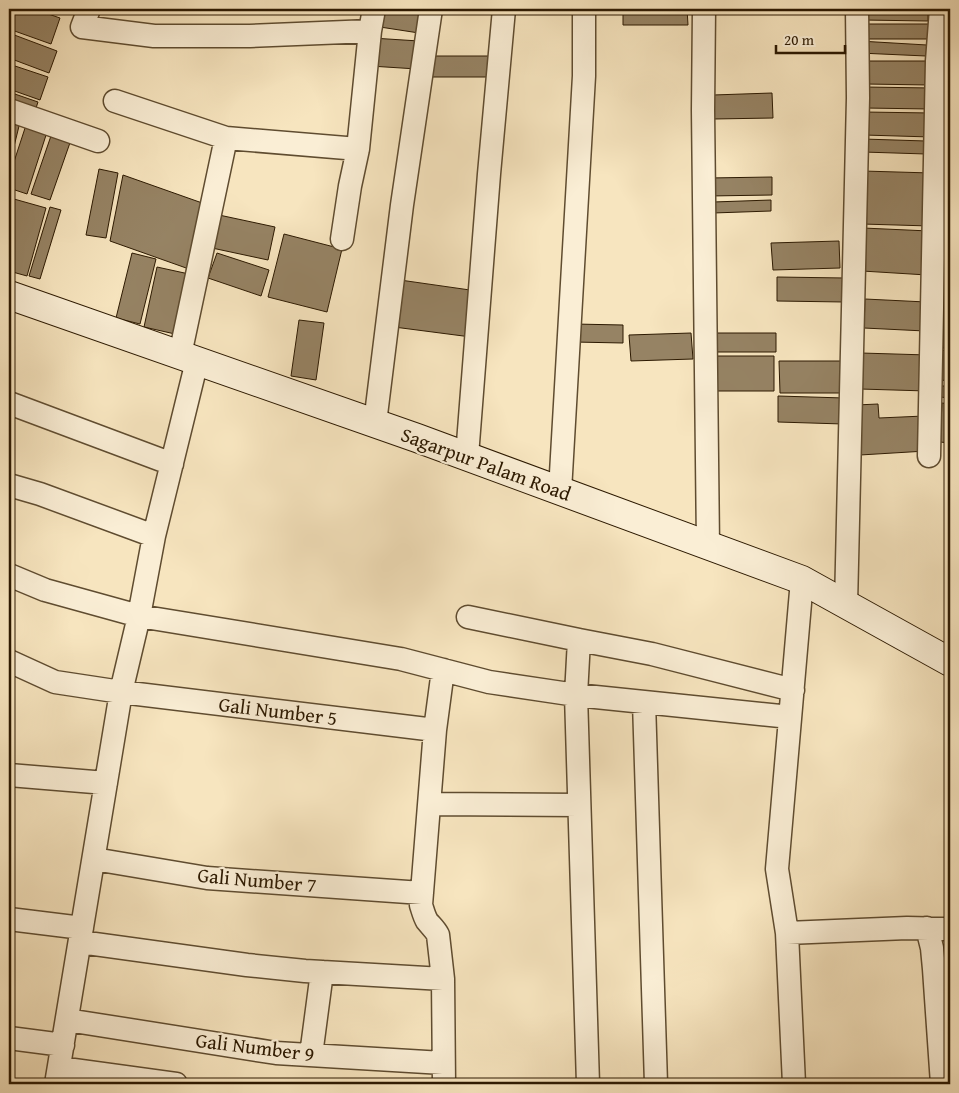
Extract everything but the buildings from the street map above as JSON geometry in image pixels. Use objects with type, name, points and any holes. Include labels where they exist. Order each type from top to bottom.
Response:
[{"type":"street","points":[[89,9],[82,28],[154,36],[250,36],[370,31]]},
{"type":"street","points":[[342,239],[358,149],[374,9]]},
{"type":"street","points":[[375,423],[402,205],[431,9]]},
{"type":"street","points":[[467,456],[488,184],[504,9]]},
{"type":"street","points":[[560,491],[584,76],[584,9]]},
{"type":"street","points":[[704,9],[703,110],[708,546]]},
{"type":"street","points":[[846,605],[858,108],[858,9]]},
{"type":"street","points":[[929,456],[937,61],[941,9]]},
{"type":"street","points":[[115,101],[226,138],[358,149]]},
{"type":"street","points":[[9,110],[98,141]]},
{"type":"street","points":[[176,1084],[58,1076],[121,692],[139,616],[154,536],[172,464],[226,138]]},
{"type":"street","name":"Sagarpur Palam Road","points":[[9,294],[467,456],[802,580],[950,662]]},
{"type":"street","points":[[9,402],[172,464]]},
{"type":"street","points":[[9,485],[40,494],[154,536]]},
{"type":"street","points":[[9,575],[45,590],[139,616],[401,659],[489,682],[576,695],[790,717]]},
{"type":"street","points":[[794,1084],[787,933],[777,868],[802,580]]},
{"type":"street","points":[[468,618],[652,654],[793,690]]},
{"type":"street","points":[[579,640],[576,695],[588,1084]]},
{"type":"street","name":"Gali Number 5","points":[[9,661],[54,682],[121,692],[435,730]]},
{"type":"street","points":[[443,670],[435,730],[422,905],[424,915],[438,935],[443,979],[444,1074]]},
{"type":"street","points":[[644,702],[656,1084]]},
{"type":"street","points":[[9,775],[106,783]]},
{"type":"street","points":[[430,804],[579,805]]},
{"type":"street","name":"Gali Number 7","points":[[94,859],[207,878],[422,893]]},
{"type":"street","points":[[9,919],[81,935],[247,965],[322,972],[443,979]]},
{"type":"street","points":[[787,933],[907,928],[950,929]]},
{"type":"street","points":[[927,928],[932,948],[942,1084]]},
{"type":"street","points":[[312,1055],[322,972]]},
{"type":"street","name":"Gali Number 9","points":[[67,1020],[276,1053],[312,1055],[444,1074]]},
{"type":"street","points":[[9,1038],[63,1045]]}]
